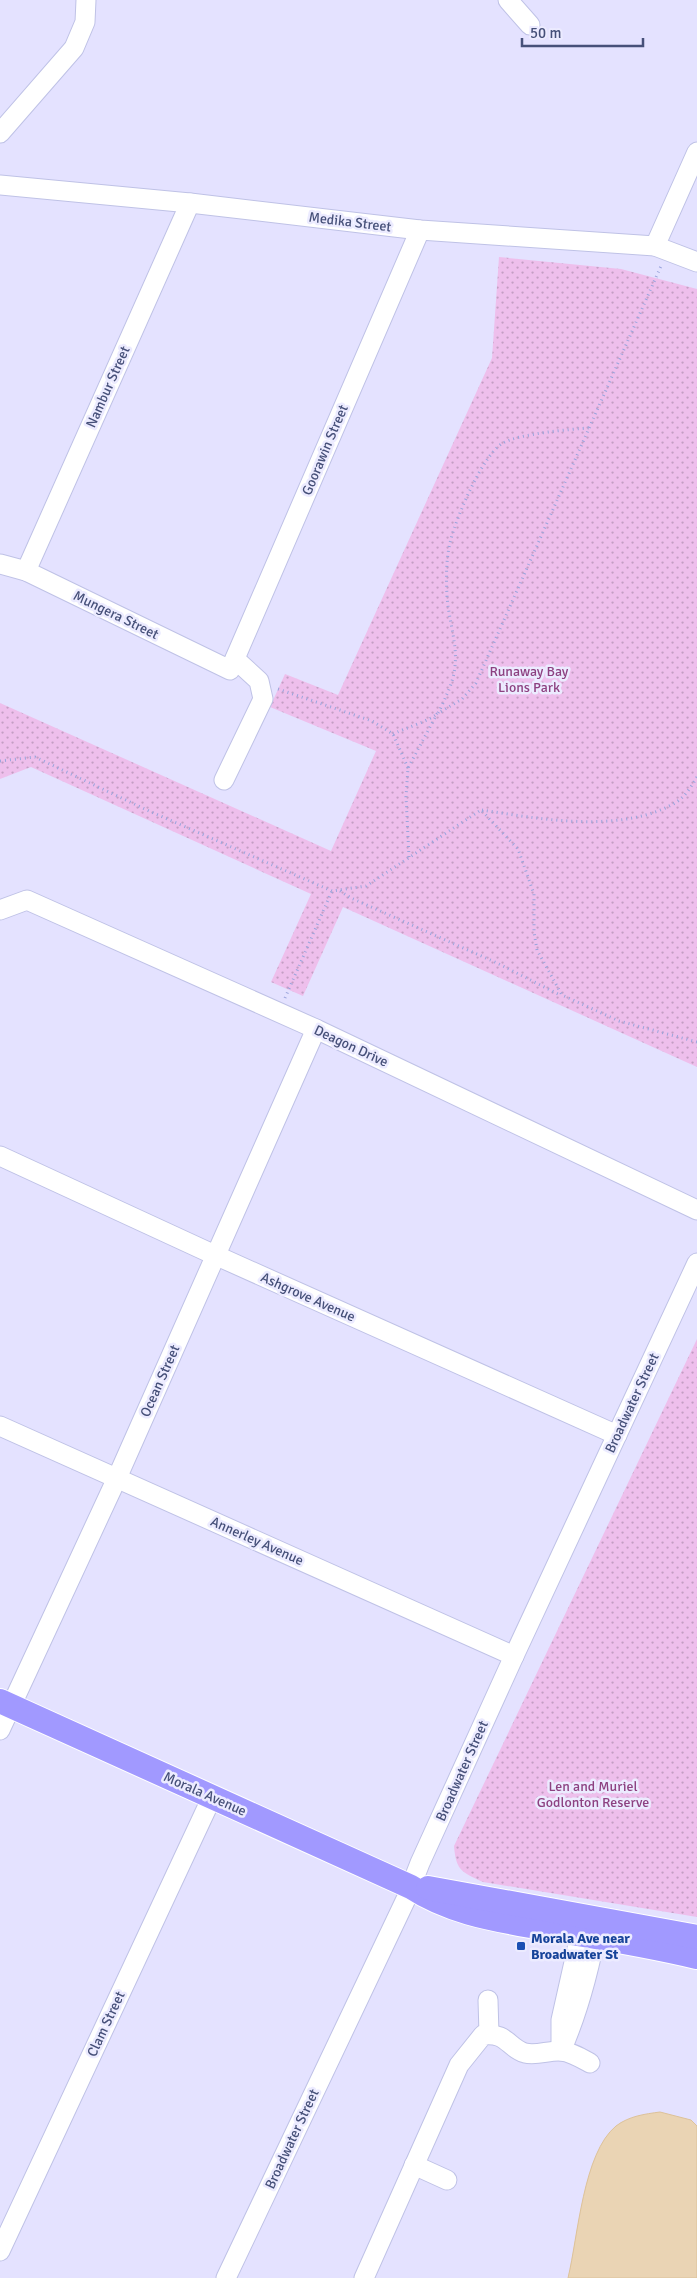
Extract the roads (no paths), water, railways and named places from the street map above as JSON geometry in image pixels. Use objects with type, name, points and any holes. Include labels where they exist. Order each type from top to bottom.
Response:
[{"type":"main road","name":"Morala Avenue","points":[[6,1704],[411,1886],[438,1902],[466,1912],[590,1927],[697,1937]]},
{"type":"main road","name":"Morala Avenue","points":[[590,1927],[697,1957]]},
{"type":"street","points":[[0,133],[74,48],[85,22],[86,0]]},
{"type":"street","points":[[508,0],[530,25]]},
{"type":"street","points":[[661,249],[697,152]]},
{"type":"street","name":"Medika Street","points":[[0,185],[190,203],[420,230],[661,249],[697,262]]},
{"type":"street","name":"Nambur Street","points":[[26,571],[190,203]]},
{"type":"street","name":"Goorawin Street","points":[[232,665],[420,230]]},
{"type":"street","name":"Mungera Street","points":[[0,564],[26,571],[232,665],[259,681],[263,698],[224,780]]},
{"type":"street","name":"Deagon Drive","points":[[0,910],[27,900],[316,1029],[697,1210]]},
{"type":"street","name":"Ocean Street","points":[[0,1730],[6,1704],[117,1478],[316,1029]]},
{"type":"street","name":"Ashgrove Avenue","points":[[0,1156],[216,1256],[617,1435]]},
{"type":"street","name":"Broadwater Street","points":[[226,2278],[411,1886],[514,1656],[697,1263]]},
{"type":"street","name":"Annerley Avenue","points":[[0,1426],[514,1656]]},
{"type":"street","name":"Clam Street","points":[[0,2251],[212,1797]]},
{"type":"street","points":[[561,2051],[574,2021],[590,1927]]},
{"type":"street","points":[[488,2000],[490,2034]]},
{"type":"street","points":[[364,2278],[459,2065],[483,2035],[494,2034],[510,2042],[522,2052],[533,2054],[561,2051],[574,2055],[590,2064]]},
{"type":"street","points":[[414,2165],[447,2180]]},
{"type":"place","name":"Morala Ave near Broadwater St","points":[[521,1946]]},
{"type":"park label","name":"Runaway Bay Lions Park","points":[[529,680]]},
{"type":"park label","name":"Len and Muriel Godlonton Reserve","points":[[593,1794]]}]
